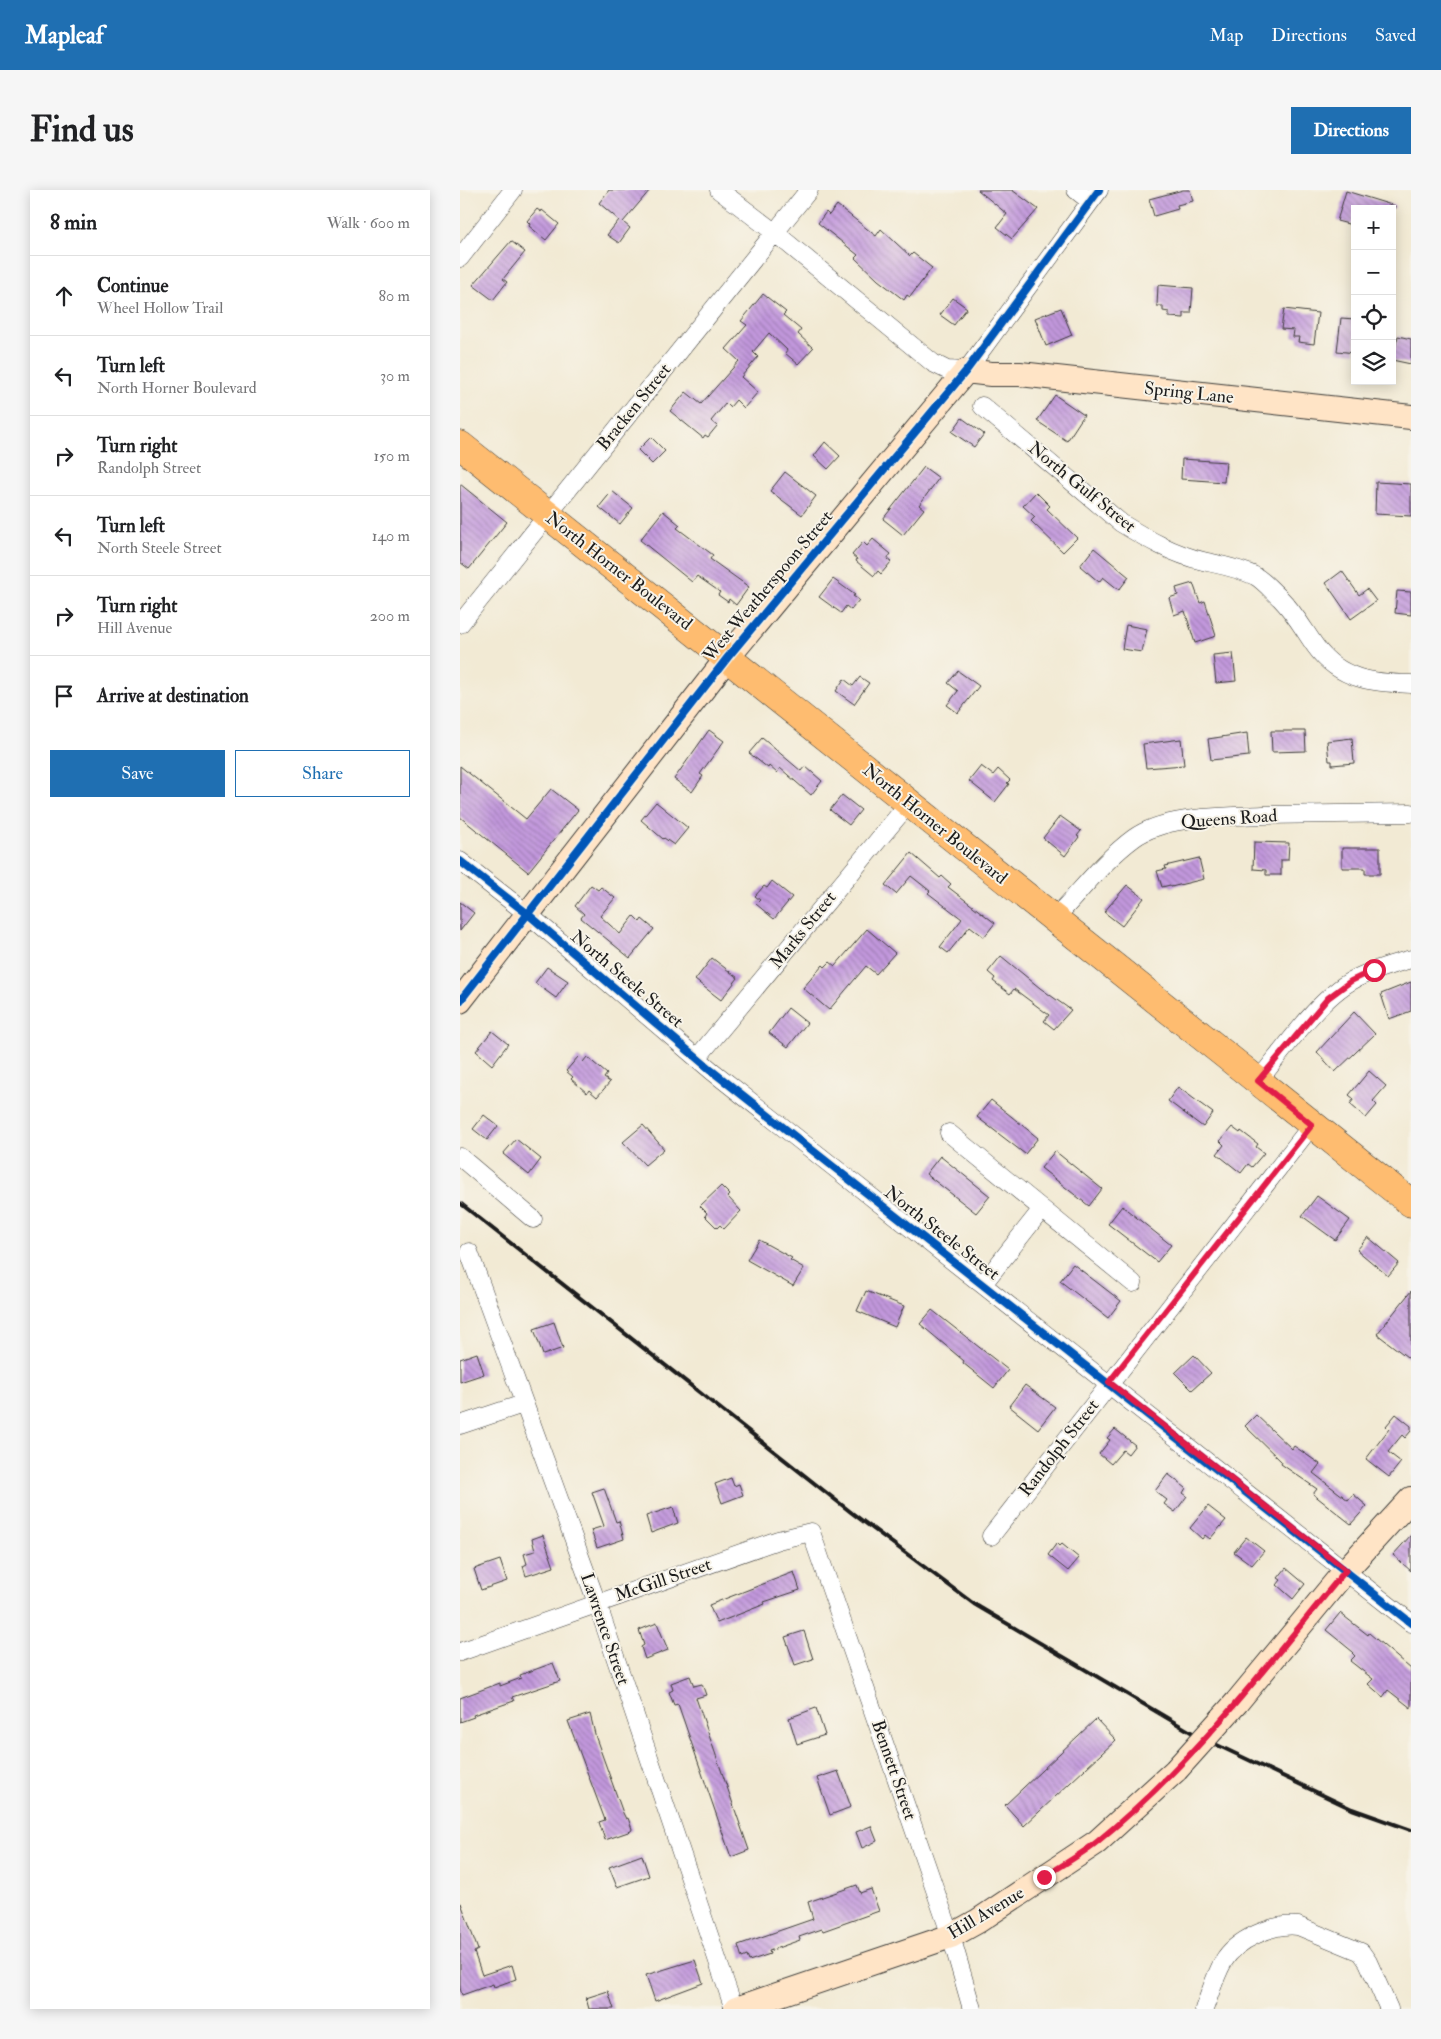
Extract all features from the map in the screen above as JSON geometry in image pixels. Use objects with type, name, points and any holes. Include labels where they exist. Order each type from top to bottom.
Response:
[{"type":"main road","name":"North Horner Boulevard","points":[[460,445],[1411,1203]]},
{"type":"street","points":[[460,258],[513,190]]},
{"type":"street","points":[[719,190],[774,232],[933,363],[948,370],[966,371]]},
{"type":"street","name":"Bracken Street","points":[[460,624],[809,190]]},
{"type":"street","points":[[1076,190],[1094,196]]},
{"type":"street","name":"West Weatherspoon Street","points":[[460,1001],[529,915],[628,783],[728,657],[966,371],[1094,196]]},
{"type":"street","name":"Spring Lane","points":[[966,371],[991,374],[1020,374],[1411,417]]},
{"type":"street","name":"North Gulf Street","points":[[982,406],[1121,523],[1170,551],[1256,576],[1289,607],[1322,654],[1339,668],[1355,678],[1411,684]]},
{"type":"street","name":"Marks Street","points":[[697,1058],[909,803]]},
{"type":"street","name":"Queens Road","points":[[1054,919],[1111,859],[1135,837],[1160,827],[1186,820],[1211,817],[1300,814],[1411,814]]},
{"type":"street","name":"North Steele Street","points":[[460,861],[529,915],[697,1058],[1109,1382],[1411,1623]]},
{"type":"street","points":[[1258,1081],[1318,1008],[1339,989],[1374,970],[1411,960]]},
{"type":"street","name":"Randolph Street","points":[[991,1536],[1109,1382],[1312,1125]]},
{"type":"street","points":[[949,1133],[1133,1283]]},
{"type":"street","points":[[460,1157],[533,1219]]},
{"type":"street","points":[[983,1284],[1042,1209]]},
{"type":"street","name":"Lawrence Street","points":[[469,1252],[597,1603],[735,2009]]},
{"type":"street","points":[[460,1426],[523,1404]]},
{"type":"street","name":"Hill Avenue","points":[[735,2009],[952,1936],[978,1921],[1097,1842],[1176,1770],[1236,1702],[1346,1570],[1411,1498]]},
{"type":"street","name":"McGill Street","points":[[460,1652],[778,1540],[812,1532]]},
{"type":"street","name":"Bennett Street","points":[[812,1532],[952,1936],[972,2009]]},
{"type":"street","points":[[1204,2009],[1224,1961],[1235,1948],[1251,1938],[1274,1929],[1292,1925],[1360,1952],[1368,1962],[1389,2009]]},
{"type":"building","points":[[609,190],[650,190],[623,222],[630,228],[619,243],[607,235],[619,220],[599,203]]},
{"type":"building","points":[[978,190],[1012,190],[1038,209],[1012,239],[997,227],[1007,214]]},
{"type":"building","points":[[1183,190],[1190,190],[1193,201],[1177,205],[1178,209],[1154,216],[1149,199]]},
{"type":"building","points":[[1346,191],[1392,205],[1351,205],[1351,225],[1337,221]]},
{"type":"building","points":[[837,205],[876,236],[881,229],[910,256],[913,253],[932,268],[910,297],[907,295],[904,300],[878,280],[855,258],[858,255],[818,223],[826,212],[829,215]]},
{"type":"building","points":[[537,209],[541,212],[542,210],[559,224],[546,240],[529,226],[530,224],[527,221]]},
{"type":"building","points":[[511,241],[525,252],[503,279],[507,282],[493,300],[473,285]]},
{"type":"building","points":[[1158,285],[1193,288],[1191,313],[1184,313],[1184,318],[1169,317],[1169,312],[1163,311],[1163,306],[1157,306]]},
{"type":"building","points":[[763,294],[786,312],[783,315],[801,330],[798,334],[813,348],[798,364],[785,353],[787,350],[769,333],[753,352],[758,357],[741,377],[758,392],[744,408],[736,400],[730,407],[726,403],[711,421],[717,426],[708,437],[705,435],[703,438],[670,411],[686,392],[701,404],[739,361],[726,349],[747,325],[741,321]]},
{"type":"building","points":[[953,298],[967,308],[954,325],[940,315]]},
{"type":"building","points":[[1061,308],[1072,335],[1046,346],[1035,318]]},
{"type":"building","points":[[1284,309],[1318,313],[1314,344],[1298,342],[1299,337],[1293,337],[1294,330],[1281,329]]},
{"type":"building","points":[[1341,318],[1351,319],[1351,353],[1337,351]]},
{"type":"building","points":[[1398,336],[1411,339],[1411,364],[1396,361]]},
{"type":"building","points":[[1055,395],[1084,415],[1067,441],[1037,421]]},
{"type":"building","points":[[962,418],[984,434],[974,447],[952,432]]},
{"type":"building","points":[[651,437],[665,451],[652,464],[638,450]]},
{"type":"building","points":[[825,442],[840,456],[828,469],[814,456]]},
{"type":"building","points":[[1182,459],[1226,462],[1224,482],[1181,479]]},
{"type":"building","points":[[924,467],[939,478],[919,505],[924,509],[903,535],[883,519]]},
{"type":"building","points":[[785,472],[816,496],[802,515],[770,491]]},
{"type":"building","points":[[1376,482],[1411,484],[1411,516],[1375,514]]},
{"type":"building","points":[[460,484],[507,522],[469,569],[460,562]]},
{"type":"building","points":[[612,491],[633,508],[620,524],[599,507]]},
{"type":"building","points":[[1036,492],[1050,506],[1047,509],[1077,538],[1063,552],[1031,521],[1035,517],[1023,506]]},
{"type":"building","points":[[663,511],[680,525],[677,528],[713,555],[710,559],[749,587],[736,605],[729,599],[728,602],[718,595],[720,592],[697,576],[692,582],[640,540]]},
{"type":"building","points":[[873,539],[891,554],[887,559],[891,562],[881,574],[878,571],[874,576],[856,561],[857,559],[852,555],[863,542],[867,546]]},
{"type":"building","points":[[1094,548],[1129,577],[1119,590],[1103,577],[1099,582],[1080,566]]},
{"type":"building","points":[[1342,571],[1359,595],[1367,589],[1376,601],[1351,619],[1326,583]]},
{"type":"building","points":[[833,579],[859,600],[851,610],[846,606],[841,613],[819,597]]},
{"type":"building","points":[[1193,583],[1200,603],[1205,601],[1216,636],[1195,643],[1185,611],[1174,615],[1169,598],[1178,595],[1176,588]]},
{"type":"building","points":[[1397,591],[1411,592],[1411,615],[1395,613]]},
{"type":"building","points":[[1126,625],[1147,629],[1142,652],[1122,649]]},
{"type":"building","points":[[1233,653],[1236,681],[1216,683],[1213,655]]},
{"type":"building","points":[[958,671],[979,686],[958,713],[947,705],[958,691],[948,683]]},
{"type":"building","points":[[860,677],[869,683],[854,704],[836,691],[844,679],[853,686]]},
{"type":"building","points":[[709,730],[724,741],[700,774],[703,776],[692,792],[674,779]]},
{"type":"building","points":[[1271,731],[1305,731],[1306,751],[1272,752]]},
{"type":"building","points":[[1247,733],[1249,756],[1211,760],[1208,739]]},
{"type":"building","points":[[762,738],[801,771],[805,766],[822,781],[811,795],[780,768],[777,773],[749,753]]},
{"type":"building","points":[[1352,738],[1354,763],[1332,765],[1332,761],[1329,761],[1327,741]]},
{"type":"building","points":[[1181,739],[1184,765],[1146,768],[1143,744]]},
{"type":"building","points":[[460,766],[526,819],[551,789],[578,810],[528,872],[460,817]]},
{"type":"building","points":[[981,766],[993,775],[998,769],[1010,780],[995,802],[969,781]]},
{"type":"building","points":[[842,795],[861,810],[849,825],[830,810]]},
{"type":"building","points":[[656,802],[688,828],[674,845],[663,839],[641,820]]},
{"type":"building","points":[[1060,816],[1081,831],[1077,836],[1079,837],[1065,856],[1043,838]]},
{"type":"building","points":[[1254,842],[1289,843],[1288,860],[1281,860],[1281,875],[1266,875],[1266,870],[1253,869]]},
{"type":"building","points":[[1342,848],[1380,848],[1380,874],[1365,874],[1365,868],[1342,868]]},
{"type":"building","points":[[911,853],[940,878],[942,876],[951,884],[948,887],[995,923],[984,937],[970,926],[948,953],[940,947],[962,919],[928,893],[930,891],[911,876],[896,894],[885,885]]},
{"type":"building","points":[[1199,858],[1204,879],[1171,887],[1170,885],[1162,887],[1157,871],[1166,869],[1165,866]]},
{"type":"building","points":[[772,881],[792,897],[774,919],[756,904],[760,900],[755,896],[764,886],[767,888]]},
{"type":"building","points":[[591,885],[598,890],[601,887],[615,898],[600,916],[620,934],[634,916],[640,922],[642,919],[654,929],[630,958],[581,918],[584,914],[575,906]]},
{"type":"building","points":[[1127,885],[1144,898],[1122,926],[1104,912]]},
{"type":"building","points":[[460,902],[474,913],[460,931]]},
{"type":"building","points":[[867,929],[895,953],[876,974],[866,966],[829,1010],[803,988],[823,965],[825,967],[830,962],[835,966]]},
{"type":"building","points":[[1001,956],[1040,988],[1071,1010],[1054,1029],[1044,1021],[1049,1015],[1014,989],[1010,994],[993,981],[995,978],[988,972]]},
{"type":"building","points":[[712,958],[738,978],[721,1000],[695,980]]},
{"type":"building","points":[[547,967],[568,981],[556,998],[535,983]]},
{"type":"building","points":[[1411,982],[1411,1011],[1389,1019],[1381,994]]},
{"type":"building","points":[[788,1008],[807,1023],[788,1047],[769,1033]]},
{"type":"building","points":[[1354,1012],[1375,1034],[1335,1072],[1317,1052]]},
{"type":"building","points":[[492,1031],[508,1044],[492,1065],[476,1051]]},
{"type":"building","points":[[578,1057],[583,1062],[587,1057],[607,1074],[604,1078],[610,1082],[597,1097],[589,1090],[587,1093],[571,1079],[573,1077],[566,1071]]},
{"type":"building","points":[[1369,1071],[1386,1086],[1373,1101],[1377,1105],[1366,1118],[1350,1104],[1354,1099],[1349,1095]]},
{"type":"building","points":[[1178,1087],[1213,1113],[1203,1127],[1168,1101]]},
{"type":"building","points":[[991,1100],[1038,1138],[1025,1154],[977,1117]]},
{"type":"building","points":[[484,1115],[498,1126],[487,1140],[473,1129]]},
{"type":"building","points":[[643,1125],[664,1149],[645,1165],[623,1142]]},
{"type":"building","points":[[1232,1127],[1240,1133],[1241,1131],[1258,1144],[1256,1147],[1264,1153],[1252,1167],[1248,1164],[1241,1173],[1217,1154],[1224,1145],[1220,1141]]},
{"type":"building","points":[[516,1139],[541,1159],[529,1175],[503,1154]]},
{"type":"building","points":[[1055,1151],[1102,1189],[1089,1206],[1041,1168]]},
{"type":"building","points":[[940,1156],[990,1196],[976,1213],[926,1174]]},
{"type":"building","points":[[721,1186],[741,1211],[724,1229],[720,1225],[717,1228],[705,1216],[707,1213],[700,1206]]},
{"type":"building","points":[[1317,1196],[1350,1220],[1335,1240],[1302,1216]]},
{"type":"building","points":[[1122,1206],[1171,1245],[1157,1262],[1108,1224]]},
{"type":"building","points":[[1368,1237],[1399,1263],[1388,1276],[1357,1250]]},
{"type":"building","points":[[759,1240],[792,1258],[790,1260],[804,1268],[793,1286],[747,1260]]},
{"type":"building","points":[[1073,1264],[1121,1301],[1108,1318],[1060,1281]]},
{"type":"building","points":[[866,1291],[904,1306],[895,1327],[857,1311]]},
{"type":"building","points":[[1411,1291],[1411,1360],[1377,1334]]},
{"type":"building","points":[[932,1310],[1008,1370],[994,1388],[920,1324]]},
{"type":"building","points":[[554,1322],[563,1348],[543,1355],[534,1329]]},
{"type":"building","points":[[477,1353],[484,1374],[460,1382],[460,1359]]},
{"type":"building","points":[[1194,1355],[1211,1373],[1192,1390],[1175,1373]]},
{"type":"building","points":[[1025,1385],[1055,1407],[1038,1429],[1009,1406]]},
{"type":"building","points":[[1396,1414],[1411,1426],[1411,1431],[1405,1438],[1402,1435],[1388,1452],[1401,1462],[1389,1477],[1366,1459],[1389,1429],[1386,1426]]},
{"type":"building","points":[[1256,1415],[1292,1449],[1294,1446],[1320,1464],[1313,1473],[1348,1500],[1353,1494],[1367,1506],[1351,1524],[1313,1494],[1317,1489],[1281,1464],[1282,1462],[1245,1426]]},
{"type":"building","points":[[1115,1429],[1135,1445],[1128,1454],[1123,1450],[1111,1464],[1099,1454],[1110,1440],[1107,1438]]},
{"type":"building","points":[[1168,1474],[1186,1488],[1183,1493],[1187,1496],[1175,1512],[1164,1504],[1167,1500],[1155,1491]]},
{"type":"building","points":[[731,1478],[734,1486],[739,1484],[743,1495],[722,1503],[715,1484]]},
{"type":"building","points":[[604,1488],[616,1522],[619,1521],[624,1539],[597,1548],[591,1530],[604,1526],[592,1492]]},
{"type":"building","points":[[1208,1506],[1226,1520],[1210,1539],[1205,1535],[1202,1539],[1190,1528]]},
{"type":"building","points":[[673,1507],[678,1523],[651,1533],[646,1516]]},
{"type":"building","points":[[543,1535],[554,1567],[526,1576],[523,1566],[527,1564],[524,1554],[535,1551],[532,1539]]},
{"type":"building","points":[[1411,1535],[1411,1571],[1393,1555]]},
{"type":"building","points":[[1246,1537],[1264,1551],[1252,1565],[1234,1552]]},
{"type":"building","points":[[1057,1543],[1060,1546],[1062,1544],[1079,1558],[1068,1571],[1048,1555]]},
{"type":"building","points":[[500,1560],[507,1581],[481,1590],[474,1569]]},
{"type":"building","points":[[1286,1568],[1305,1584],[1293,1599],[1277,1585],[1281,1580],[1278,1578]]},
{"type":"building","points":[[794,1572],[800,1590],[764,1602],[765,1604],[717,1623],[709,1605]]},
{"type":"building","points":[[1340,1613],[1368,1635],[1369,1633],[1411,1669],[1411,1708],[1388,1690],[1383,1697],[1368,1684],[1373,1679],[1350,1661],[1355,1656],[1353,1652],[1326,1630]]},
{"type":"building","points":[[657,1623],[668,1650],[645,1659],[641,1647],[644,1645],[639,1630]]},
{"type":"building","points":[[804,1631],[813,1659],[795,1665],[785,1637]]},
{"type":"building","points":[[553,1663],[560,1681],[512,1697],[514,1701],[473,1715],[474,1717],[460,1722],[460,1698],[500,1683],[500,1686],[521,1678],[520,1675]]},
{"type":"building","points":[[690,1676],[694,1686],[702,1684],[706,1695],[696,1698],[749,1850],[731,1857],[678,1704],[674,1705],[669,1692],[673,1690],[671,1683]]},
{"type":"building","points":[[816,1708],[825,1735],[797,1744],[789,1718]]},
{"type":"building","points":[[590,1714],[596,1738],[623,1813],[626,1819],[628,1818],[632,1829],[605,1840],[599,1822],[605,1820],[568,1721]]},
{"type":"building","points":[[1096,1719],[1116,1740],[1024,1826],[1005,1805]]},
{"type":"building","points":[[838,1771],[851,1807],[830,1815],[817,1778]]},
{"type":"building","points":[[871,1826],[877,1841],[862,1848],[856,1832]]},
{"type":"building","points":[[642,1855],[649,1876],[617,1887],[609,1867]]},
{"type":"building","points":[[857,1885],[860,1893],[871,1889],[879,1911],[823,1931],[822,1929],[799,1937],[800,1940],[769,1951],[770,1954],[749,1961],[747,1956],[742,1958],[738,1945],[813,1919],[808,1902]]},
{"type":"building","points":[[460,1903],[478,1950],[474,1952],[482,1975],[512,1965],[516,1979],[494,1987],[493,1984],[462,1995],[460,1988]]},
{"type":"building","points":[[695,1960],[703,1983],[655,2001],[646,1975]]},
{"type":"building","points":[[608,1991],[614,2009],[589,2009],[586,1998]]},
{"type":"railway","points":[[460,1203],[852,1513],[974,1604],[1196,1735],[1352,1809],[1411,1830]]},
{"type":"cycle path","points":[[460,1001],[728,657],[966,371],[1099,190]]},
{"type":"cycle path","points":[[460,861],[529,915],[712,1071],[1411,1623]]},
{"type":"route","points":[[1044,1877],[1097,1842],[1169,1777],[1236,1702],[1346,1570],[1109,1382],[1312,1125],[1258,1081],[1328,998],[1351,981],[1374,970]]}]
